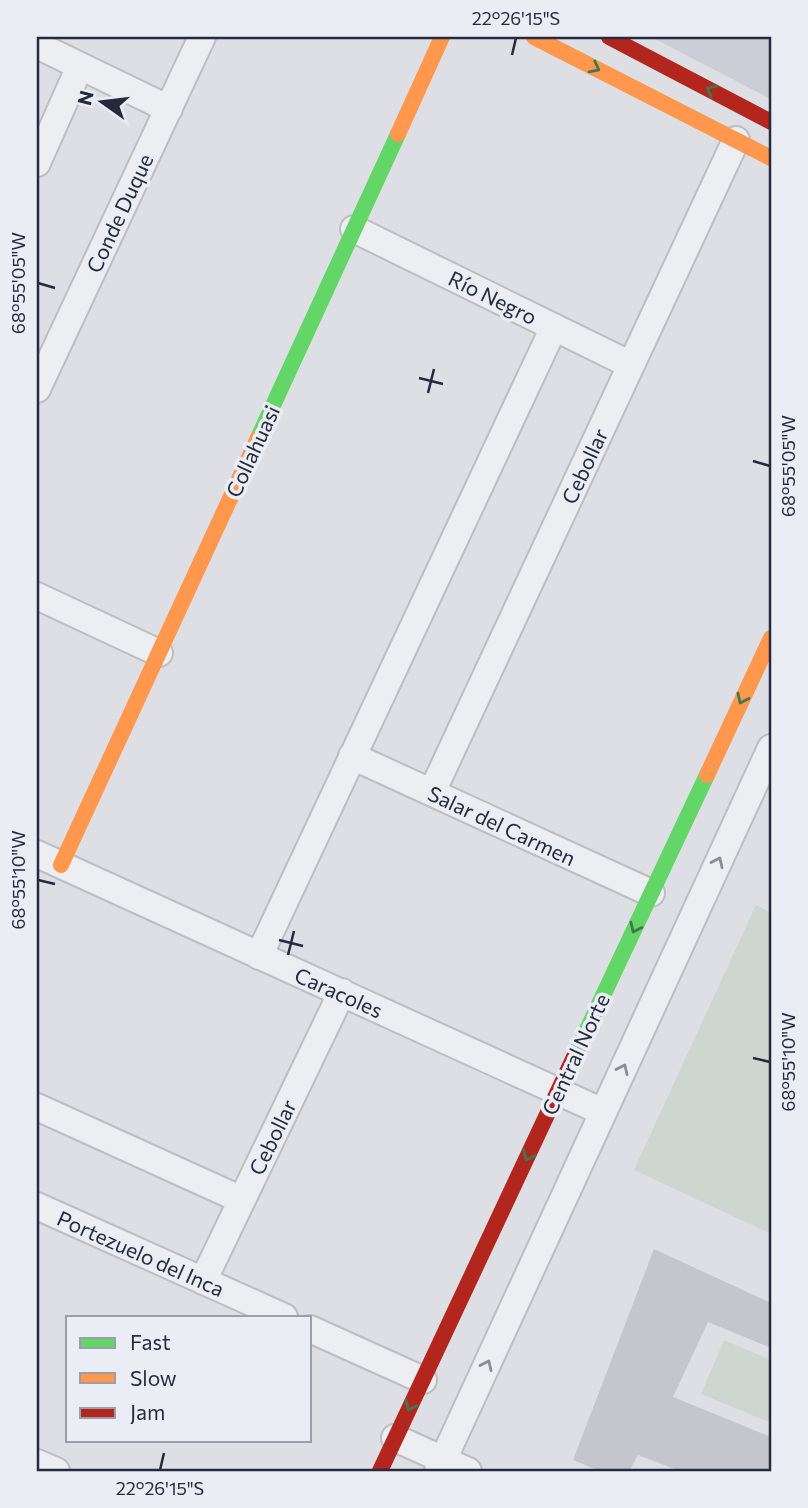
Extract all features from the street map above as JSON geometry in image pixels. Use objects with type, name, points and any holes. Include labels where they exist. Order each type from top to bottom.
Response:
[{"type":"street","name":"Conde Duque","points":[[37,389],[202,37]]},
{"type":"street","name":"Collahuasi","points":[[61,865],[442,37]]},
{"type":"street","points":[[534,37],[771,158]]},
{"type":"street","points":[[609,37],[771,122]]},
{"type":"street","points":[[37,45],[169,108]]},
{"type":"street","points":[[37,163],[80,66]]},
{"type":"street","name":"Cebollar","points":[[432,792],[736,141]]},
{"type":"street","name":"Río Negro","points":[[354,229],[631,365]]},
{"type":"street","points":[[259,956],[554,327]]},
{"type":"street","points":[[37,596],[159,653]]},
{"type":"street","name":"Central Norte","points":[[380,1471],[771,638]]},
{"type":"street","points":[[441,1466],[771,748]]},
{"type":"street","name":"Salar del Carmen","points":[[352,756],[651,894]]},
{"type":"street","name":"Caracoles","points":[[37,854],[603,1112]]},
{"type":"street","name":"Cebollar","points":[[202,1281],[342,992]]},
{"type":"street","points":[[37,1107],[242,1200]]},
{"type":"street","name":"Portezuelo del Inca","points":[[37,1206],[282,1316]]},
{"type":"street","points":[[312,1330],[423,1380]]},
{"type":"street","points":[[395,1438],[441,1466],[468,1471]]},
{"type":"street","points":[[37,1462],[56,1471]]},
{"type":"shaded area","points":[[651,37],[771,37],[771,99]]},
{"type":"shaded area","points":[[756,905],[771,913],[771,1234],[634,1170]]},
{"type":"shaded area","points":[[724,1340],[771,1360],[771,1423],[701,1394]]},
{"type":"building","points":[[654,1249],[771,1303],[771,1348],[708,1322],[673,1397],[771,1437],[770,1471],[680,1471],[638,1455],[629,1471],[600,1471],[573,1460]]},
{"type":"traffic: fast","points":[[258,438],[398,134]]},
{"type":"traffic: fast","points":[[575,1055],[707,775]]},
{"type":"traffic: slow","points":[[398,134],[442,37]]},
{"type":"traffic: slow","points":[[534,37],[771,158]]},
{"type":"traffic: slow","points":[[61,865],[258,438]]},
{"type":"traffic: slow","points":[[707,775],[771,638]]},
{"type":"traffic: jam","points":[[609,37],[771,122]]},
{"type":"traffic: jam","points":[[380,1471],[575,1055]]}]
